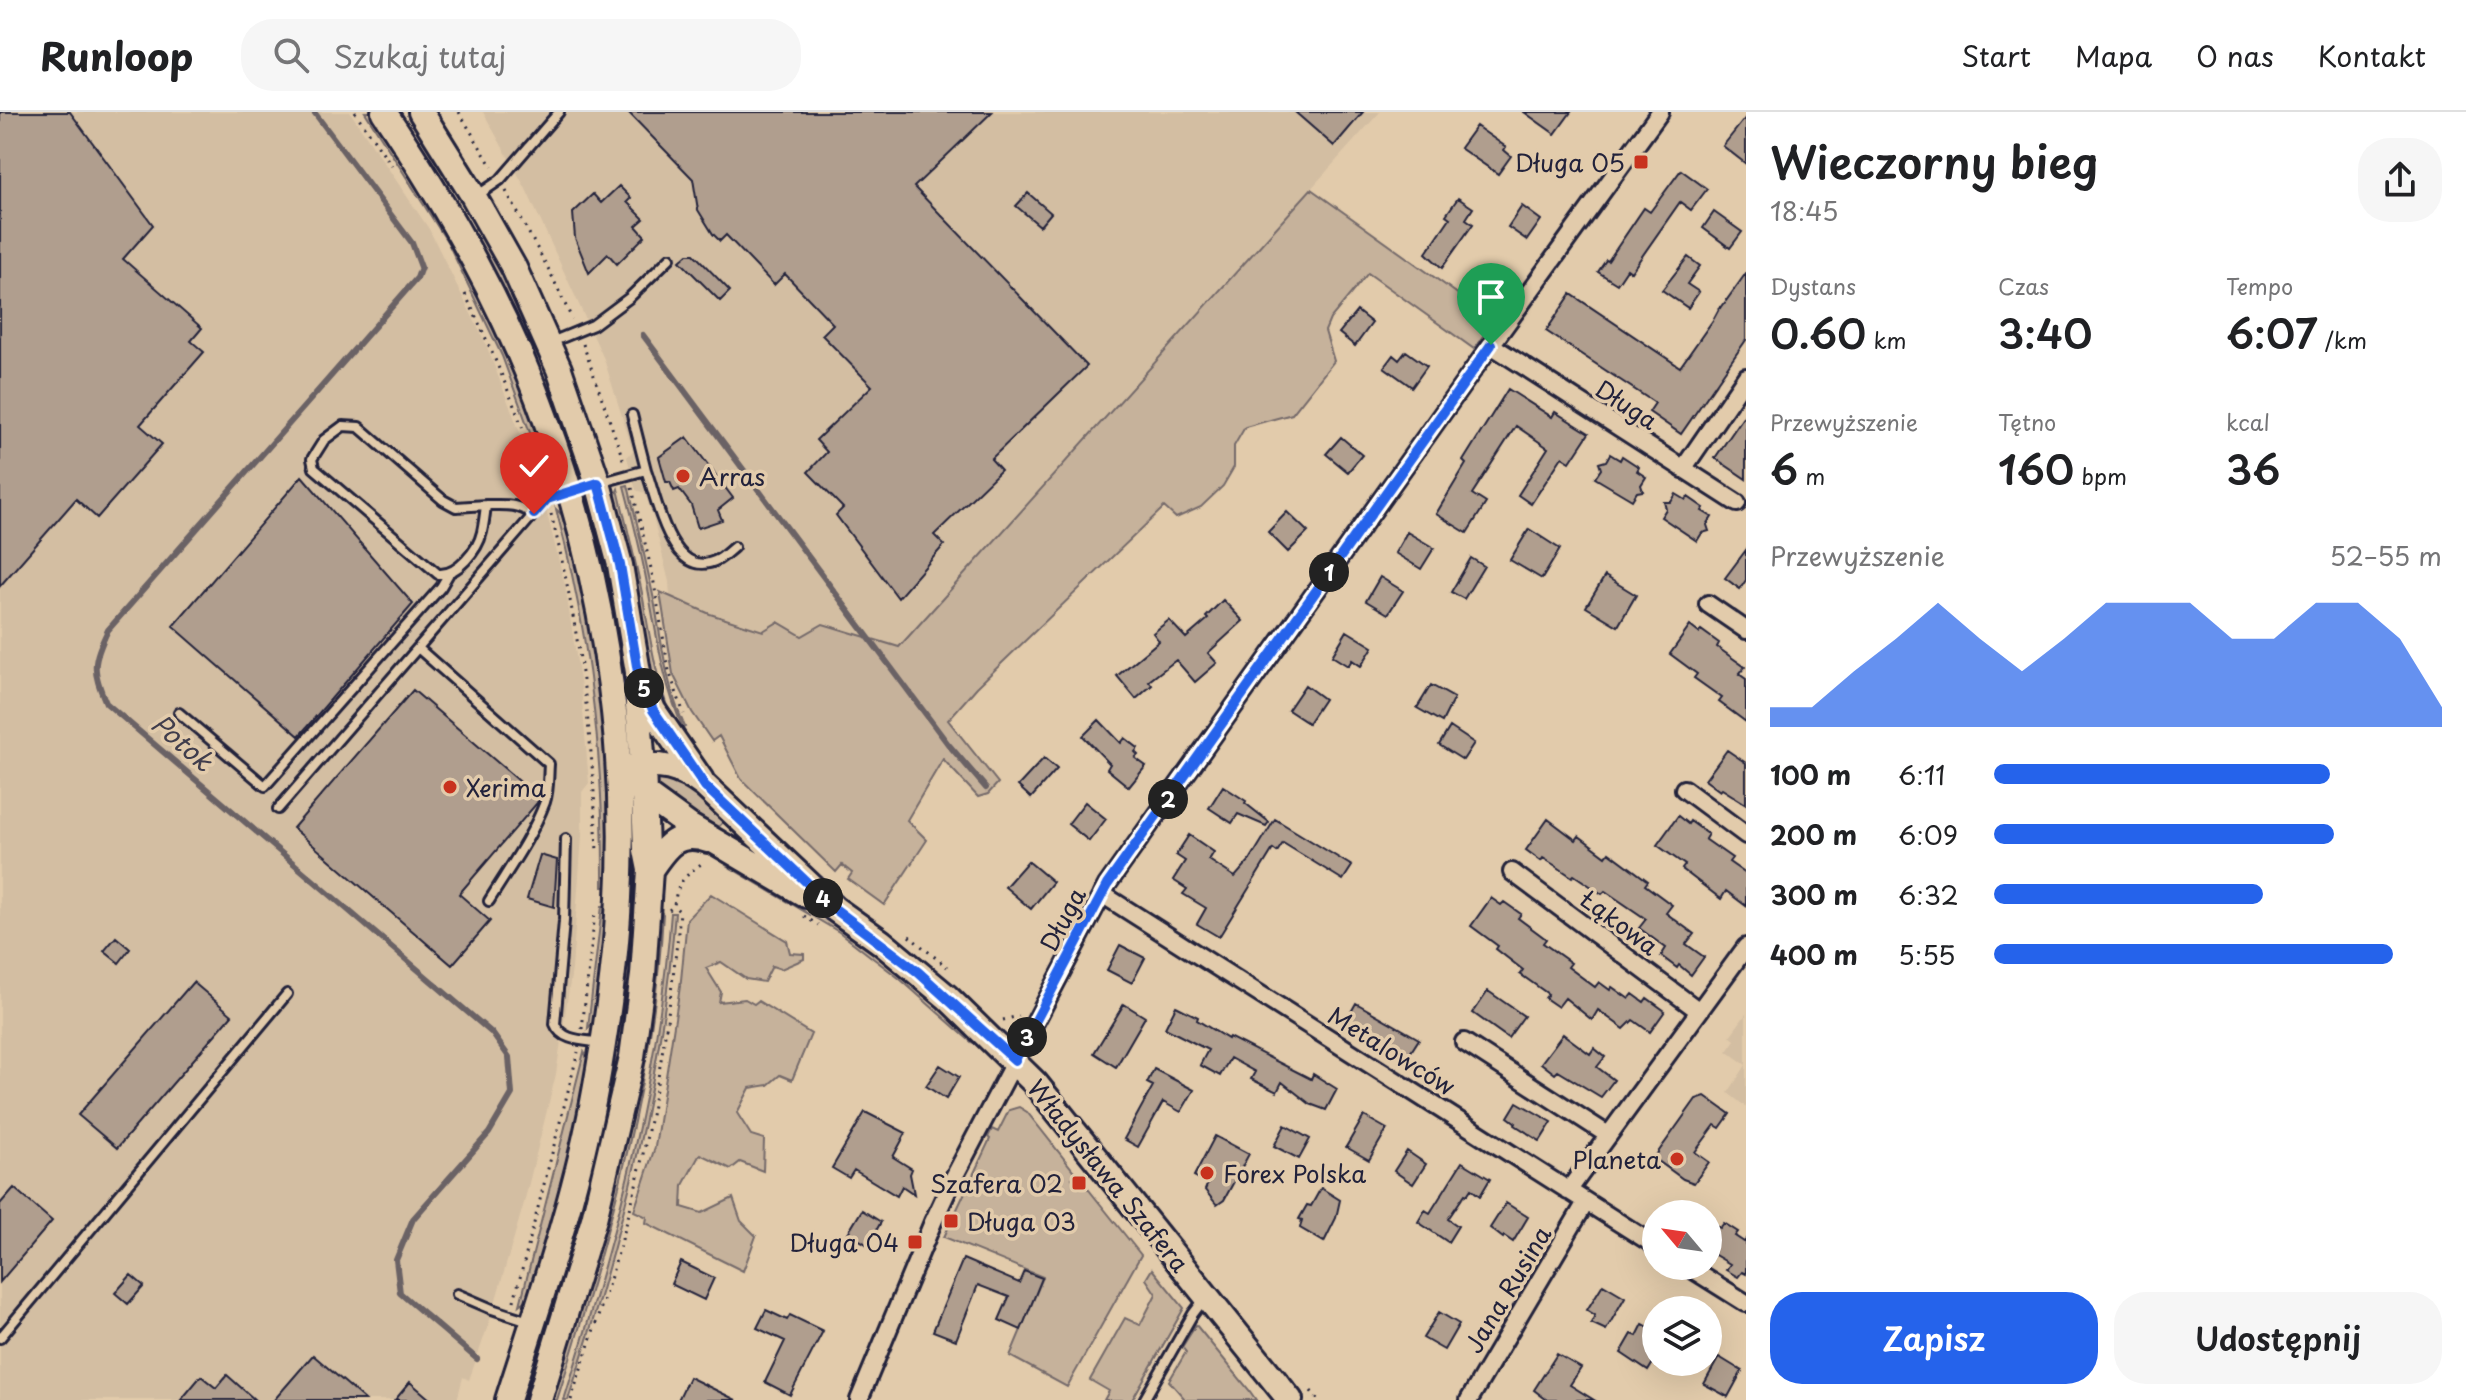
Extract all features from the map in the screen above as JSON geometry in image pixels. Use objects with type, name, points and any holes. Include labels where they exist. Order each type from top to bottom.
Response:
[{"type":"street","points":[[384,112],[448,213],[488,287],[544,415],[592,577],[631,768]]},
{"type":"street","points":[[421,112],[514,268],[548,344],[598,483],[620,565],[638,672],[638,706],[613,975],[592,1041],[596,1089],[567,1210],[522,1319],[507,1395]]},
{"type":"street","name":"Długa","points":[[859,1400],[933,1222],[1102,894],[1660,112]]},
{"type":"street","points":[[448,213],[474,197]]},
{"type":"street","name":"Długa","points":[[1491,345],[1737,503]]},
{"type":"street","points":[[1683,469],[1746,377]]},
{"type":"street","points":[[569,492],[598,483]]},
{"type":"street","points":[[1708,604],[1746,630]]},
{"type":"street","name":"Władysława Szafera","points":[[638,672],[653,710],[705,786],[831,920]]},
{"type":"street","name":"Władysława Szafera","points":[[705,786],[671,767],[631,768],[644,794],[689,826],[718,855],[796,890],[831,920],[918,972],[1015,1060],[1290,1400]]},
{"type":"street","points":[[1684,789],[1746,835]]},
{"type":"street","points":[[539,1400],[594,1219],[632,1057],[643,975],[650,870],[646,850],[644,794]]},
{"type":"street","name":"Władysława Szafera","points":[[650,870],[671,843],[686,836],[705,839],[718,855]]},
{"type":"street","name":"Łąkowa","points":[[1512,872],[1699,1011]]},
{"type":"street","name":"Metalowców","points":[[1102,894],[1642,1237]]},
{"type":"street","points":[[1568,1191],[1746,947]]},
{"type":"street","points":[[1464,1042],[1608,1135]]},
{"type":"street","name":"Jana Rusina","points":[[1469,1400],[1586,1202]]},
{"type":"street","points":[[1709,1280],[1746,1303]]},
{"type":"lane","points":[[474,197],[500,180],[559,112]]},
{"type":"lane","points":[[548,344],[593,325],[629,298],[670,258]]},
{"type":"lane","points":[[632,415],[646,470],[670,541],[683,557],[703,564],[718,560],[734,547]]},
{"type":"lane","points":[[448,575],[438,574],[314,468],[312,459],[324,440],[343,426],[359,427],[443,500],[456,507],[516,504],[534,514]]},
{"type":"lane","points":[[598,483],[646,470]]},
{"type":"lane","points":[[278,809],[547,499],[569,492]]},
{"type":"lane","points":[[179,713],[265,786],[479,543],[486,505]]},
{"type":"lane","points":[[418,648],[549,764],[544,803],[489,901]]},
{"type":"lane","points":[[566,839],[564,921],[555,1024],[561,1034],[592,1041]]},
{"type":"lane","points":[[0,1338],[287,994]]},
{"type":"lane","points":[[457,1294],[522,1319]]},
{"type":"lane","points":[[1144,1400],[1193,1314],[1207,1296]]},
{"type":"path","points":[[355,112],[392,166]]},
{"type":"path","points":[[461,286],[515,407],[543,485]]},
{"type":"path","points":[[550,509],[574,613],[586,690],[593,757],[597,854]]},
{"type":"path","points":[[571,1400],[625,1227],[652,1113],[675,969],[680,912],[674,906],[675,893],[686,875],[718,855]]},
{"type":"path","points":[[522,1319],[592,1041],[595,910]]},
{"type":"path","points":[[795,910],[831,920]]},
{"type":"shaded area","points":[[0,112],[350,112],[429,229],[485,342],[539,482],[565,585],[581,687],[589,783],[582,792],[582,836],[572,969],[556,1074],[524,1203],[490,1320],[469,1380],[463,1377],[457,1400],[0,1400]]},
{"type":"shaded area","points":[[365,112],[373,112],[432,206],[505,345],[553,472],[548,482],[502,356],[448,243]]},
{"type":"shaded area","points":[[483,112],[1380,112],[899,647],[823,624],[802,636],[779,622],[763,631],[710,614],[670,596],[654,521],[645,493],[636,490],[627,457],[633,451],[604,359],[526,189]]},
{"type":"shaded area","points":[[1311,189],[1494,320],[1474,349],[1368,273],[1330,319],[1325,331],[1334,361],[1292,414],[1245,427],[1234,446],[1234,467],[1223,486],[1201,507],[1176,518],[1164,507],[977,687],[948,720],[998,783],[988,794],[978,797],[943,759],[907,820],[927,840],[884,905],[848,879],[852,873],[842,865],[836,872],[741,779],[719,736],[712,741],[692,712],[673,674],[660,592],[710,614],[763,631],[778,622],[802,636],[823,624],[899,647]]},
{"type":"shaded area","points":[[479,228],[501,265],[548,368],[582,473],[575,473],[472,233]]},
{"type":"shaded area","points":[[628,485],[665,665],[683,728],[661,660],[643,563],[624,486]]},
{"type":"shaded area","points":[[618,489],[659,680],[677,731],[649,675],[614,498]]},
{"type":"shaded area","points":[[556,509],[567,520],[598,670],[607,762],[609,887],[603,887],[601,791],[593,696],[578,603]]},
{"type":"shaded area","points":[[662,775],[679,777],[725,820],[714,832],[655,795],[654,782]]},
{"type":"shaded area","points":[[728,861],[812,908],[858,939],[912,982],[979,1045],[971,1042],[900,979],[839,932],[726,865]]},
{"type":"shaded area","points":[[711,894],[787,941],[790,953],[804,954],[804,959],[781,969],[772,966],[764,982],[746,979],[721,962],[706,968],[721,992],[719,1002],[745,999],[754,1004],[758,1001],[811,1034],[792,1080],[780,1075],[768,1085],[750,1088],[737,1113],[751,1135],[764,1139],[763,1171],[740,1162],[731,1169],[700,1154],[683,1185],[682,1207],[702,1213],[733,1198],[741,1221],[756,1236],[743,1271],[646,1223],[647,1217],[634,1211],[655,1147],[681,980],[687,919]]},
{"type":"shaded area","points":[[602,906],[608,906],[597,1018],[588,1028]]},
{"type":"shaded area","points":[[628,907],[639,908],[622,1052],[594,1183],[529,1400],[518,1400]]},
{"type":"shaded area","points":[[658,908],[663,914],[658,976],[639,1099],[593,1280],[557,1400],[551,1400],[598,1243],[629,1123],[644,1040]]},
{"type":"shaded area","points":[[671,913],[675,913],[669,976],[636,1160],[587,1340],[568,1400],[564,1400],[632,1160],[656,1038]]},
{"type":"shaded area","points":[[1746,1014],[1746,1065],[1727,1051],[1735,1040],[1730,1036]]},
{"type":"shaded area","points":[[584,1052],[589,1061],[565,1173],[529,1298],[520,1305]]},
{"type":"shaded area","points":[[1746,1065],[1746,1107],[1728,1093]]},
{"type":"shaded area","points":[[1019,1107],[1027,1112],[1076,1174],[1072,1178],[1080,1188],[1085,1185],[1141,1255],[1067,1387],[1010,1356],[1043,1277],[944,1237],[992,1129],[998,1132],[1009,1110]]},
{"type":"shaded area","points":[[1152,1269],[1184,1308],[1132,1400],[1104,1400],[1109,1391],[1090,1380],[1125,1318],[1140,1325],[1156,1294],[1146,1279]]},
{"type":"shaded area","points":[[1196,1325],[1256,1400],[1183,1400],[1169,1381],[1186,1352],[1182,1347]]},
{"type":"building","points":[[0,112],[70,112],[153,225],[123,259],[202,328],[191,341],[204,352],[140,425],[162,444],[97,518],[76,499],[0,586]]},
{"type":"building","points":[[628,112],[992,112],[914,187],[1087,366],[991,459],[1001,470],[934,535],[944,545],[898,598],[836,515],[843,508],[808,472],[827,452],[816,440],[872,386],[822,335],[833,324],[785,274],[774,285],[726,235],[720,241],[713,234],[698,210],[693,179]]},
{"type":"building","points":[[1295,112],[1363,112],[1334,146]]},
{"type":"building","points":[[1524,112],[1571,112],[1555,134]]},
{"type":"building","points":[[1746,117],[1746,164],[1723,146]]},
{"type":"building","points":[[1476,126],[1506,147],[1504,150],[1511,156],[1498,174],[1460,148]]},
{"type":"building","points":[[1681,170],[1707,189],[1691,210],[1680,202],[1631,272],[1627,269],[1617,284],[1598,272],[1644,208],[1650,212]]},
{"type":"building","points":[[619,186],[631,198],[627,202],[644,219],[636,226],[645,236],[617,264],[608,254],[589,273],[575,238],[573,213],[593,194],[601,203]]},
{"type":"building","points":[[1028,193],[1051,213],[1040,226],[1016,206]]},
{"type":"building","points":[[1458,198],[1473,208],[1466,219],[1473,224],[1442,268],[1426,253],[1450,218],[1446,215]]},
{"type":"building","points":[[1522,206],[1541,220],[1527,240],[1508,227]]},
{"type":"building","points":[[1714,212],[1742,232],[1730,248],[1703,228]]},
{"type":"building","points":[[688,254],[694,254],[730,291],[720,301],[680,261]]},
{"type":"building","points":[[1688,257],[1700,266],[1687,284],[1699,292],[1688,308],[1662,290]]},
{"type":"building","points":[[1746,273],[1746,340],[1681,434],[1649,412],[1655,403],[1546,331],[1571,294],[1680,367]]},
{"type":"building","points":[[1357,311],[1372,323],[1355,346],[1339,333]]},
{"type":"building","points":[[1406,351],[1427,366],[1412,387],[1384,367],[1393,355],[1399,360]]},
{"type":"building","points":[[1508,389],[1552,417],[1555,412],[1589,433],[1570,462],[1562,457],[1531,504],[1518,495],[1548,448],[1516,426],[1472,494],[1486,503],[1467,533],[1436,514],[1466,464],[1463,461]]},
{"type":"building","points":[[1746,413],[1746,479],[1715,458]]},
{"type":"building","points":[[687,437],[733,498],[718,510],[722,520],[698,528],[691,505],[679,489],[674,491],[670,482],[666,482],[659,457]]},
{"type":"building","points":[[1341,437],[1362,455],[1348,472],[1326,454]]},
{"type":"building","points":[[1610,454],[1620,460],[1622,456],[1639,467],[1637,471],[1646,477],[1641,485],[1643,491],[1637,492],[1632,500],[1595,478],[1601,469],[1599,463],[1606,461]]},
{"type":"building","points":[[302,476],[413,604],[299,736],[173,626]]},
{"type":"building","points":[[1676,494],[1686,500],[1688,497],[1712,517],[1707,525],[1709,531],[1702,533],[1697,541],[1661,517],[1666,509],[1664,502],[1671,502]]},
{"type":"building","points":[[1287,512],[1308,532],[1288,552],[1268,532]]},
{"type":"building","points":[[1529,529],[1560,549],[1542,579],[1510,560]]},
{"type":"building","points":[[1407,532],[1434,548],[1421,569],[1395,553]]},
{"type":"building","points":[[1746,550],[1746,580],[1740,589],[1725,578]]},
{"type":"building","points":[[1471,558],[1484,566],[1464,599],[1451,592]]},
{"type":"building","points":[[1605,576],[1636,595],[1618,626],[1586,607]]},
{"type":"building","points":[[1380,577],[1403,591],[1388,614],[1366,601]]},
{"type":"building","points":[[1223,600],[1243,621],[1208,653],[1217,663],[1195,682],[1176,660],[1149,681],[1152,685],[1136,699],[1117,676],[1159,641],[1153,633],[1169,620],[1186,638],[1208,619],[1206,617]]},
{"type":"building","points":[[1690,626],[1719,643],[1717,647],[1745,667],[1739,674],[1746,679],[1746,722],[1719,702],[1722,698],[1694,678],[1697,674],[1670,654]]},
{"type":"building","points":[[1347,631],[1373,647],[1361,666],[1352,660],[1348,666],[1332,656]]},
{"type":"building","points":[[1305,685],[1324,699],[1308,723],[1288,710]]},
{"type":"building","points":[[1431,685],[1454,698],[1442,722],[1417,708]]},
{"type":"building","points":[[413,690],[539,798],[459,894],[490,921],[452,965],[293,828]]},
{"type":"building","points":[[1099,720],[1121,743],[1125,738],[1138,748],[1135,758],[1146,766],[1129,787],[1107,769],[1110,764],[1083,736]]},
{"type":"building","points":[[1450,727],[1474,743],[1463,760],[1439,745]]},
{"type":"building","points":[[1727,750],[1746,763],[1746,804],[1705,780]]},
{"type":"building","points":[[1044,758],[1057,769],[1031,798],[1018,786]]},
{"type":"building","points":[[1223,786],[1269,822],[1266,826],[1238,814],[1232,823],[1209,808]]},
{"type":"building","points":[[1085,802],[1106,819],[1089,841],[1068,824]]},
{"type":"building","points":[[1678,816],[1708,834],[1705,839],[1732,858],[1729,862],[1746,874],[1746,906],[1726,891],[1721,899],[1682,869],[1685,865],[1657,845]]},
{"type":"building","points":[[1275,819],[1352,866],[1343,880],[1283,843],[1277,852],[1273,849],[1219,937],[1197,924],[1206,908],[1183,894],[1187,889],[1173,880],[1185,861],[1176,855],[1189,835],[1214,852],[1209,860],[1235,877],[1250,860]]},
{"type":"building","points":[[1548,819],[1576,840],[1579,836],[1606,856],[1609,852],[1648,881],[1645,885],[1672,905],[1666,913],[1694,934],[1686,944],[1704,957],[1691,975],[1661,956],[1666,948],[1639,928],[1646,919],[1605,891],[1602,894],[1574,875],[1572,877],[1543,858],[1541,861],[1526,850]]},
{"type":"building","points":[[540,855],[557,860],[554,907],[527,899]]},
{"type":"building","points":[[1028,861],[1053,882],[1031,909],[1005,887]]},
{"type":"building","points":[[1491,898],[1501,905],[1504,902],[1521,914],[1518,918],[1546,939],[1543,943],[1571,963],[1568,967],[1595,987],[1599,982],[1629,999],[1633,994],[1644,1002],[1647,998],[1665,1011],[1650,1032],[1633,1020],[1624,1029],[1598,1010],[1592,1020],[1565,998],[1558,1007],[1545,998],[1548,994],[1520,974],[1523,970],[1471,926]]},
{"type":"building","points":[[116,937],[130,949],[119,963],[104,951]]},
{"type":"building","points":[[1120,945],[1145,958],[1132,983],[1107,970]]},
{"type":"building","points":[[193,982],[232,1015],[117,1148],[78,1115]]},
{"type":"building","points":[[1488,991],[1524,1016],[1508,1038],[1473,1013]]},
{"type":"building","points":[[1356,1003],[1419,1039],[1407,1058],[1346,1021]]},
{"type":"building","points":[[1124,1004],[1145,1017],[1116,1067],[1094,1053]]},
{"type":"building","points":[[1176,1006],[1198,1017],[1197,1020],[1228,1039],[1311,1079],[1313,1074],[1337,1089],[1326,1110],[1310,1104],[1282,1082],[1277,1092],[1251,1079],[1255,1072],[1230,1058],[1220,1076],[1200,1065],[1208,1050],[1165,1028]]},
{"type":"building","points":[[1563,1034],[1590,1054],[1594,1048],[1605,1057],[1597,1067],[1614,1080],[1601,1097],[1558,1071],[1555,1074],[1541,1063]]},
{"type":"building","points":[[940,1065],[959,1077],[946,1099],[926,1086]]},
{"type":"building","points":[[1154,1069],[1194,1090],[1181,1112],[1163,1102],[1138,1147],[1124,1139],[1153,1086],[1147,1083]]},
{"type":"building","points":[[1705,1096],[1730,1114],[1720,1128],[1715,1125],[1695,1152],[1709,1162],[1694,1183],[1683,1179],[1654,1158],[1696,1099]]},
{"type":"building","points":[[1517,1102],[1552,1122],[1540,1141],[1508,1117]]},
{"type":"building","points":[[865,1112],[906,1133],[893,1157],[912,1169],[914,1194],[902,1186],[897,1196],[854,1170],[849,1178],[832,1168]]},
{"type":"building","points":[[1364,1116],[1387,1129],[1369,1160],[1346,1147]]},
{"type":"building","points":[[1285,1125],[1310,1139],[1299,1159],[1274,1146]]},
{"type":"building","points":[[1215,1136],[1249,1154],[1224,1200],[1217,1205],[1205,1190],[1208,1183],[1194,1176]]},
{"type":"building","points":[[1407,1151],[1426,1164],[1413,1184],[1394,1171]]},
{"type":"building","points":[[1462,1162],[1490,1179],[1480,1196],[1471,1189],[1465,1194],[1448,1219],[1458,1226],[1448,1242],[1418,1222],[1425,1210],[1430,1213]]},
{"type":"building","points":[[14,1188],[52,1221],[0,1282],[0,1204]]},
{"type":"building","points":[[1321,1188],[1340,1200],[1336,1218],[1324,1242],[1300,1228],[1302,1220],[1299,1219]]},
{"type":"building","points":[[1506,1203],[1528,1217],[1513,1242],[1490,1228]]},
{"type":"building","points":[[862,1210],[881,1222],[868,1245],[848,1233]]},
{"type":"building","points":[[1724,1223],[1738,1232],[1735,1236],[1744,1242],[1746,1240],[1746,1274],[1742,1272],[1738,1277],[1726,1270],[1730,1264],[1722,1259]]},
{"type":"building","points":[[963,1259],[1019,1283],[1024,1271],[1042,1278],[1021,1330],[999,1320],[1009,1297],[978,1285],[956,1340],[933,1331]]},
{"type":"building","points":[[681,1262],[714,1278],[704,1300],[671,1284]]},
{"type":"building","points":[[131,1275],[144,1286],[128,1304],[115,1293]]},
{"type":"building","points":[[1603,1284],[1625,1297],[1606,1330],[1591,1323],[1595,1315],[1587,1310]]},
{"type":"building","points":[[766,1310],[787,1320],[790,1315],[823,1331],[790,1395],[765,1382],[785,1341],[757,1328]]},
{"type":"building","points":[[1439,1312],[1459,1324],[1444,1350],[1423,1338]]},
{"type":"building","points":[[1642,1326],[1642,1367],[1621,1353],[1632,1334],[1637,1336]]},
{"type":"building","points":[[1557,1354],[1581,1368],[1570,1385],[1594,1400],[1547,1400],[1534,1390]]},
{"type":"building","points":[[313,1355],[365,1400],[274,1400]]},
{"type":"building","points":[[1722,1359],[1742,1371],[1728,1397],[1704,1384],[1708,1376],[1722,1376]]},
{"type":"building","points":[[227,1375],[255,1400],[181,1400],[201,1376],[216,1388]]},
{"type":"building","points":[[689,1377],[736,1400],[678,1400]]},
{"type":"building","points":[[410,1382],[431,1400],[395,1400]]},
{"type":"waterway","name":"Potok","points":[[314,112],[412,243],[421,267],[417,278],[108,630],[99,651],[96,674],[106,703],[492,1033],[509,1057],[512,1094],[489,1133],[413,1219],[396,1260],[400,1293],[477,1359]]},
{"type":"waterway","points":[[643,335],[948,744],[986,788]]},
{"type":"place","name":"Długa 05","points":[[1641,162]]},
{"type":"place","name":"Arras","points":[[683,476]]},
{"type":"place","name":"Xerima","points":[[450,787]]},
{"type":"place","name":"Planeta","points":[[1677,1159]]},
{"type":"place","name":"Forex Polska","points":[[1207,1173]]},
{"type":"place","name":"Szafera 02","points":[[1079,1183]]},
{"type":"place","name":"Długa 03","points":[[951,1221]]},
{"type":"place","name":"Długa 04","points":[[915,1242]]},
{"type":"route","points":[[534,514],[547,499],[598,483],[620,565],[638,672],[653,710],[705,786],[835,909],[918,972],[1015,1060],[1107,885],[1491,345]]}]
